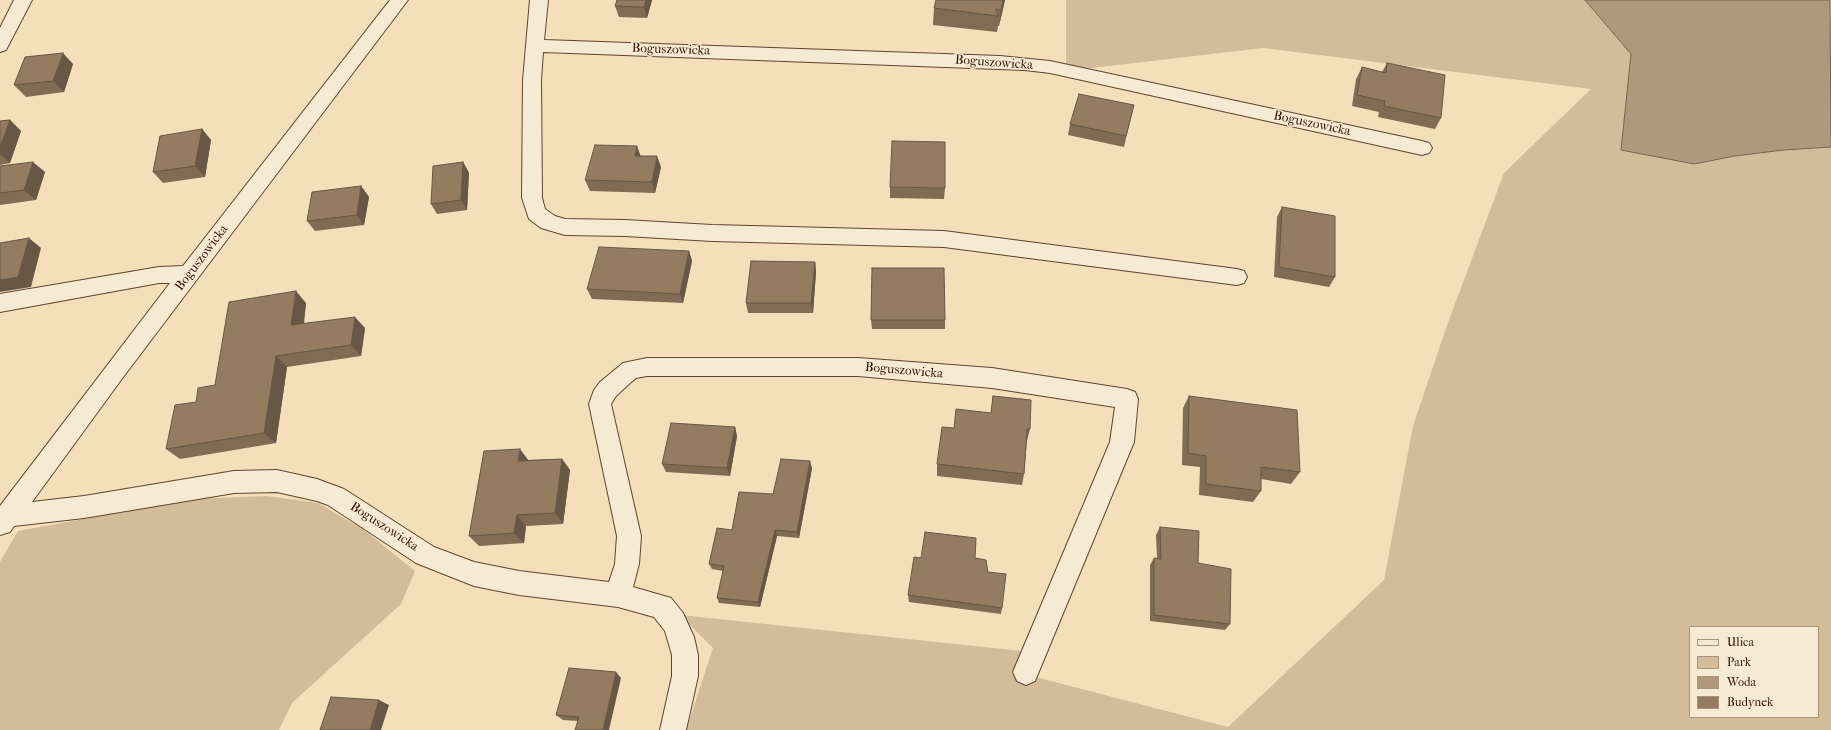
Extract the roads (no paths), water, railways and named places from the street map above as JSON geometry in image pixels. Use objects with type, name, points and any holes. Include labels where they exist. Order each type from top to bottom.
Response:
[{"type":"street","points":[[0,46],[23,0]]},
{"type":"street","name":"Boguszowicka","points":[[3,521],[113,373],[398,0]]},
{"type":"street","points":[[539,0],[532,80],[532,198],[536,213],[548,222],[574,227],[625,228],[712,233],[944,239],[1236,276]]},
{"type":"street","name":"Boguszowicka","points":[[535,46],[1000,62],[1050,67],[1422,148]]},
{"type":"street","points":[[0,303],[159,275],[190,274]]},
{"type":"street","name":"Boguszowicka","points":[[618,595],[627,564],[629,536],[600,404],[602,397],[608,388],[631,370],[647,367],[858,367],[992,378],[1127,399],[1122,442],[1026,672]]},
{"type":"street","name":"Boguszowicka","points":[[3,521],[234,482],[276,481],[297,484],[336,497],[425,555],[474,574],[518,583],[618,595],[662,607],[674,622],[681,637],[685,655],[686,676],[673,730]]},
{"type":"water","points":[[1585,0],[1830,0],[1831,147],[1783,150],[1735,156],[1694,164],[1621,150],[1631,54]]}]
